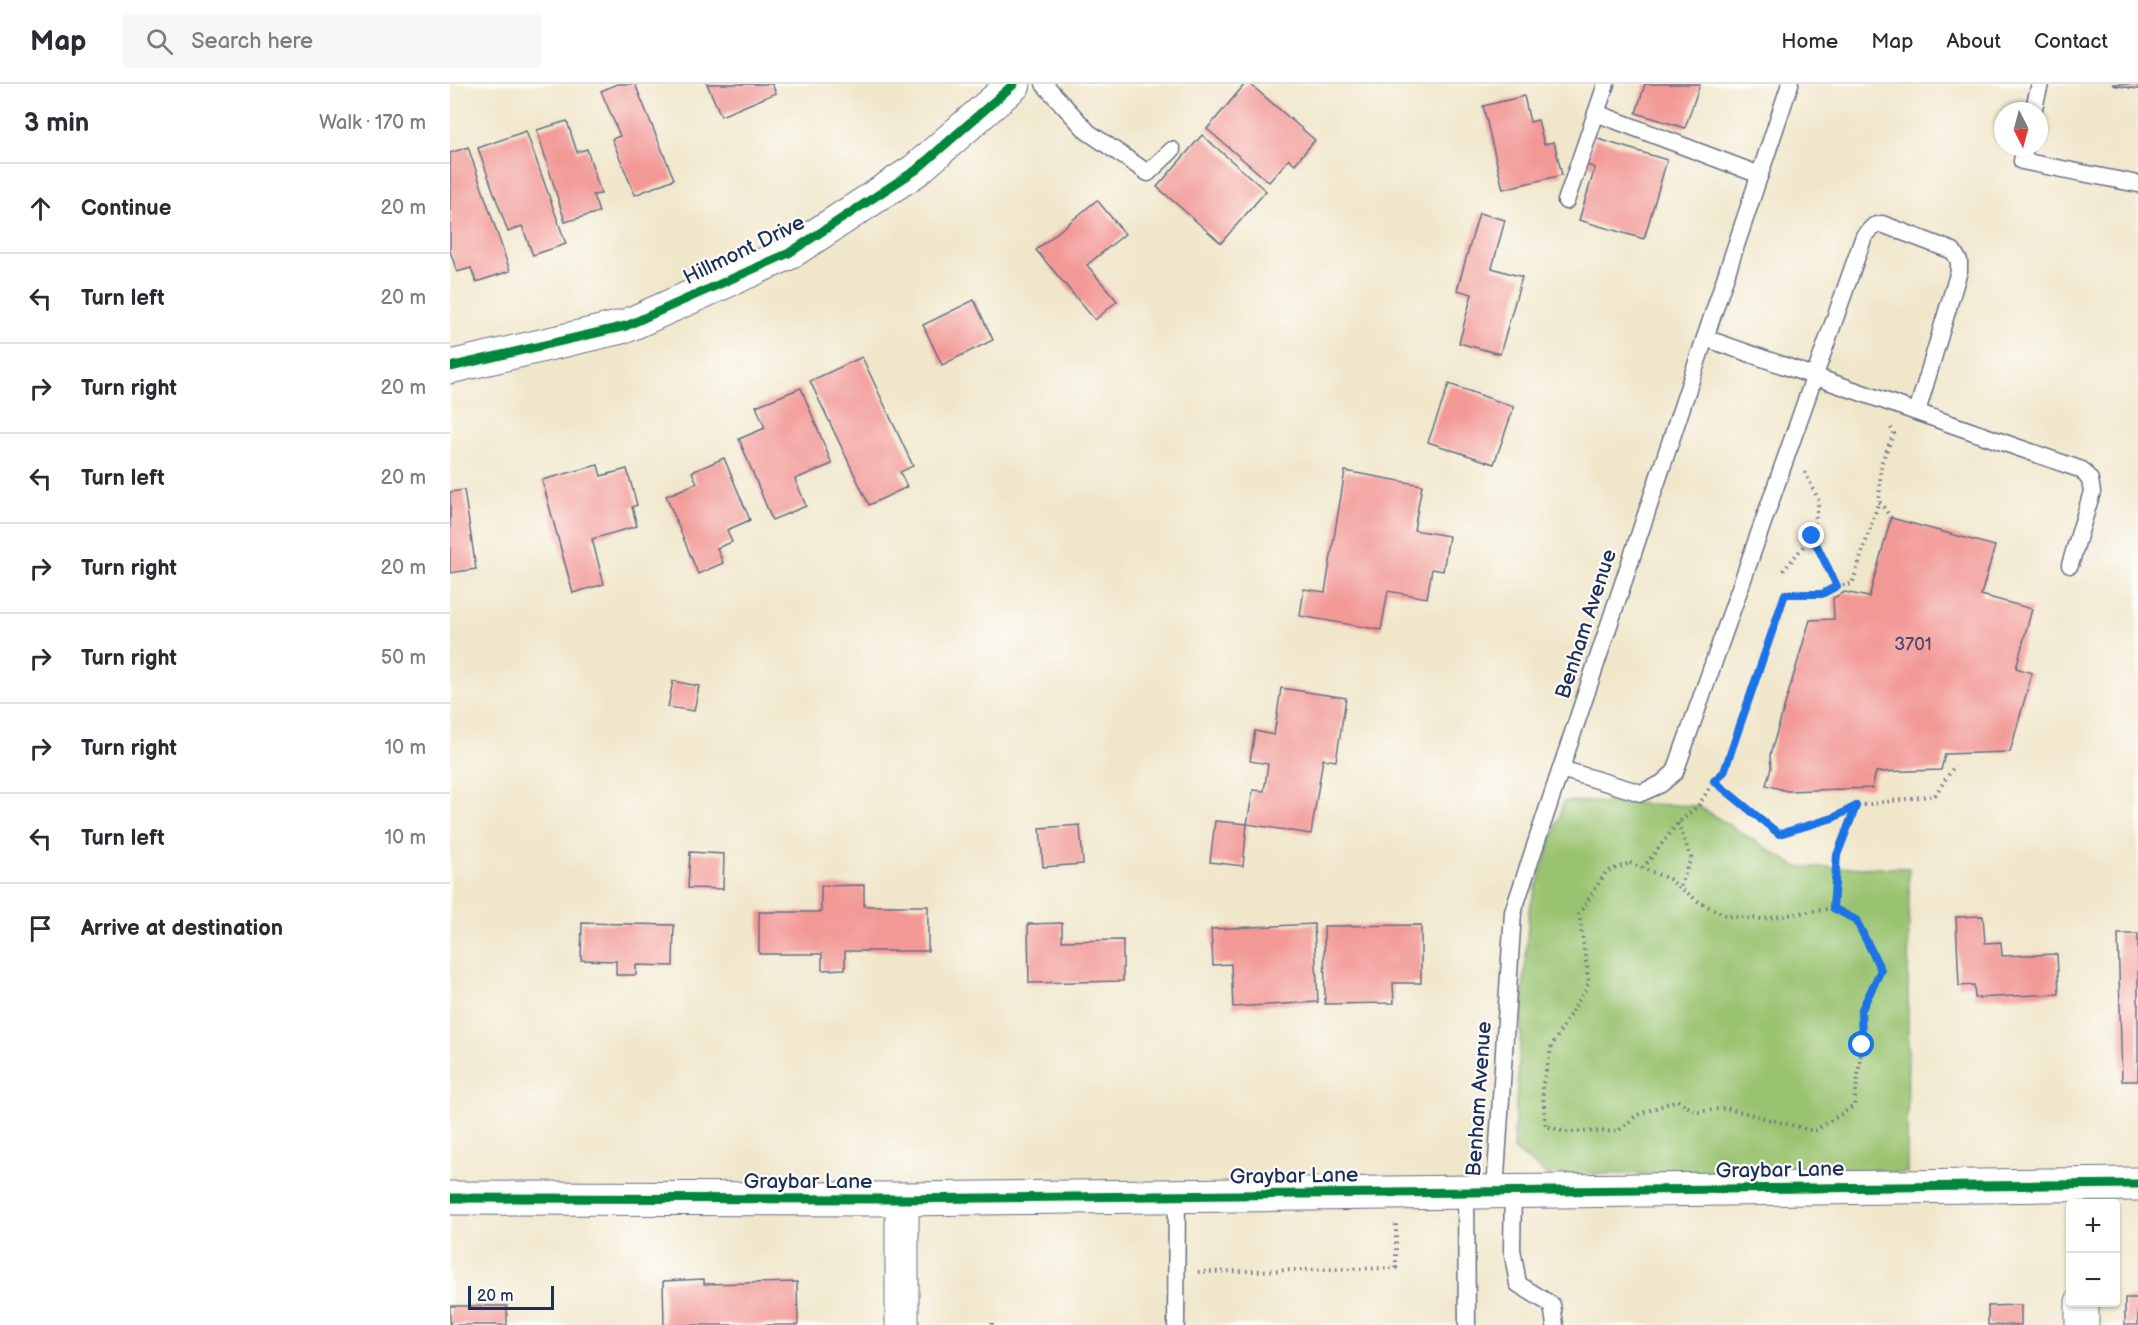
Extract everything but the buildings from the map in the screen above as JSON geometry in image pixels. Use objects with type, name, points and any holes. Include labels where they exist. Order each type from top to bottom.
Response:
[{"type":"street","name":"Hillmont Drive","points":[[450,367],[627,326],[789,253],[916,170],[1014,84]]},
{"type":"street","name":"Graybar Lane","points":[[450,1198],[902,1199],[1491,1191],[2081,1194],[2138,1184]]},
{"type":"street","points":[[902,1199],[902,1325]]},
{"type":"street","points":[[2082,1307],[2082,1325]]},
{"type":"lane","points":[[1044,84],[1088,132],[1148,173],[1172,150]]},
{"type":"lane","points":[[1566,201],[1606,84]]},
{"type":"lane","name":"Benham Avenue","points":[[1491,1191],[1513,912],[1790,84]]},
{"type":"lane","points":[[2036,102],[2040,84]]},
{"type":"lane","points":[[1596,113],[1760,175]]},
{"type":"lane","points":[[2023,156],[2022,161],[2138,184]]},
{"type":"lane","points":[[1561,769],[1641,793],[1661,784],[1675,772],[1864,236],[1874,226],[1882,224],[1953,251],[1959,261],[1959,271],[1917,412]]},
{"type":"lane","points":[[1705,338],[2082,470],[2090,480],[2092,492],[2070,565]]},
{"type":"lane","points":[[1467,1325],[1491,1191]]},
{"type":"lane","points":[[1491,1191],[1512,1249],[1518,1284],[1552,1305],[1555,1325]]},
{"type":"lane","points":[[1176,1325],[1177,1195]]},
{"type":"path","points":[[1643,868],[1678,823],[1698,806],[1714,781],[1724,772],[1785,594],[1822,594],[1837,586],[1852,584],[1879,501],[1881,464],[1893,433],[1890,425]]},
{"type":"path","points":[[1783,571],[1812,536],[1819,501],[1803,468]]},
{"type":"path","points":[[1879,501],[1891,518]]},
{"type":"path","points":[[1812,536],[1837,586]]},
{"type":"path","points":[[1714,781],[1779,834],[1833,818],[1856,806],[1935,795],[1955,765]]},
{"type":"path","points":[[1833,908],[1837,855],[1856,806]]},
{"type":"path","points":[[1678,823],[1691,858],[1680,887]]},
{"type":"path","points":[[1630,863],[1669,879],[1699,902],[1727,916],[1762,919],[1833,908],[1856,920],[1881,970],[1861,1011],[1862,1045],[1854,1106],[1814,1131],[1726,1108],[1696,1112],[1677,1100],[1637,1115],[1618,1131],[1565,1132],[1546,1126],[1542,1087],[1552,1046],[1589,983],[1579,914],[1606,872],[1630,863]]},
{"type":"path","points":[[1188,1272],[1396,1268],[1396,1222]]},
{"type":"green space","points":[[1564,801],[1698,806],[1797,867],[1909,868],[1907,1173],[1546,1174],[1513,1149],[1529,910]]},
{"type":"cycle path","points":[[450,367],[626,326],[789,253],[916,170],[1014,84]]},
{"type":"cycle path","points":[[450,1198],[902,1199],[2138,1184]]},
{"type":"route","points":[[1812,536],[1837,586],[1822,594],[1785,594],[1724,772],[1714,781],[1760,821],[1779,834],[1833,818],[1856,806],[1837,855],[1833,908],[1856,920],[1881,970],[1861,1011],[1862,1045]]}]
